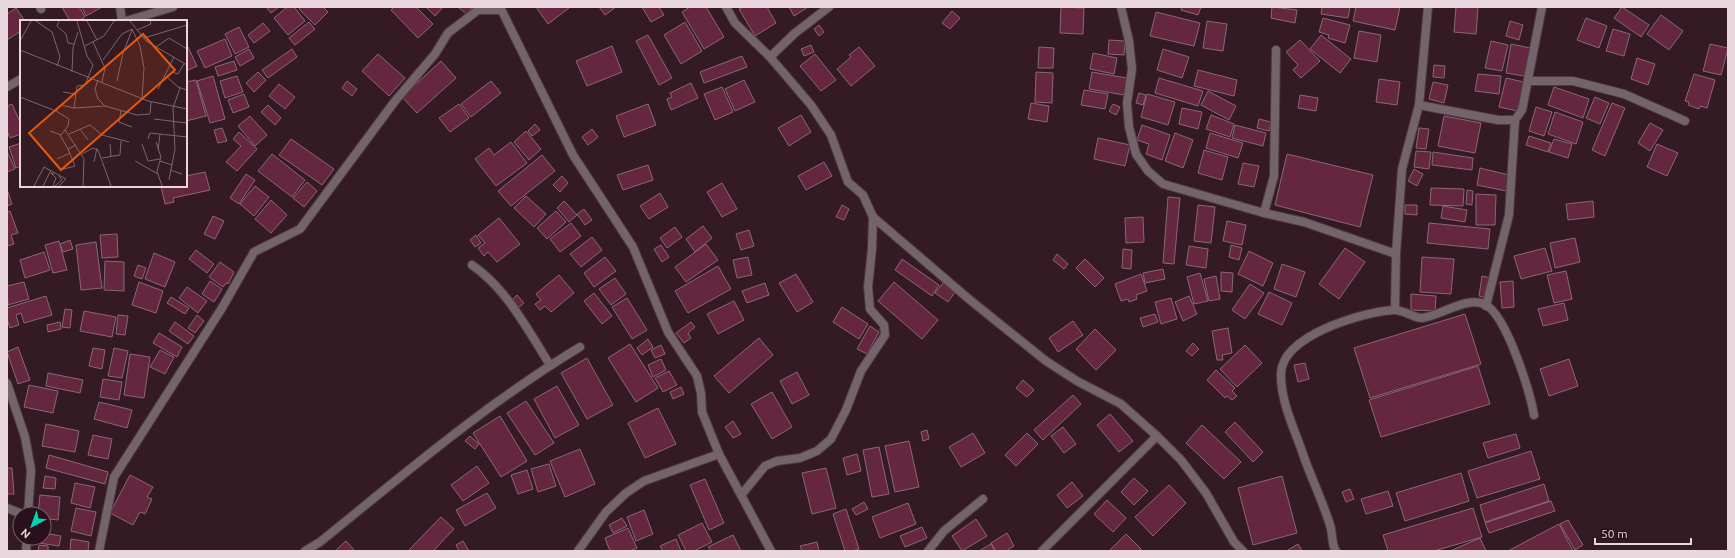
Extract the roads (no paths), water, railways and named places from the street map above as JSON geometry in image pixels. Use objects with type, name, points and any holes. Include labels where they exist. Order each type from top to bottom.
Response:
[{"type":"street","points":[[120,7],[122,20]]},
{"type":"street","points":[[129,20],[173,7]]},
{"type":"street","points":[[726,7],[735,23],[770,57],[811,105],[831,135],[848,182],[863,195],[873,217],[970,300],[1046,361],[1077,381],[1121,404],[1157,436],[1181,460],[1202,488],[1234,542],[1243,551]]},
{"type":"street","points":[[770,57],[795,33],[829,7]]},
{"type":"street","points":[[1121,7],[1129,41],[1132,69],[1127,103],[1129,127],[1136,154],[1148,171],[1163,184],[1264,213],[1304,222],[1396,254]]},
{"type":"street","points":[[1395,309],[1396,254],[1402,169],[1419,105],[1428,7]]},
{"type":"street","points":[[1486,306],[1509,215],[1515,120],[1522,110],[1542,7]]},
{"type":"street","points":[[99,551],[114,477],[217,314],[254,252],[300,229],[395,102],[435,54],[448,33],[478,10],[500,8],[573,155],[633,247],[668,332],[697,376],[701,393],[702,412],[719,454],[742,494],[771,551]]},
{"type":"street","points":[[1264,213],[1274,176],[1276,50]]},
{"type":"street","points":[[7,87],[20,80]]},
{"type":"street","points":[[1528,81],[1573,81],[1624,94],[1685,121]]},
{"type":"street","points":[[1419,105],[1498,120],[1515,120]]},
{"type":"street","points":[[742,494],[765,466],[777,461],[800,458],[817,451],[832,439],[846,410],[861,371],[885,335],[884,325],[870,309],[868,294],[873,217]]},
{"type":"street","points":[[472,265],[488,276],[524,322],[550,365]]},
{"type":"street","points":[[1333,550],[1331,526],[1321,504],[1284,399],[1281,371],[1288,355],[1308,336],[1339,322],[1395,309],[1422,318],[1475,302],[1486,306],[1496,314],[1513,348],[1531,396],[1534,415]]},
{"type":"street","points":[[305,551],[320,542],[479,414],[550,365],[580,347]]},
{"type":"street","points":[[7,383],[25,437],[31,470],[29,506]]},
{"type":"street","points":[[1044,551],[1157,436]]},
{"type":"street","points":[[578,551],[606,512],[626,493],[644,481],[719,454]]},
{"type":"street","points":[[928,551],[944,531],[983,499]]}]
